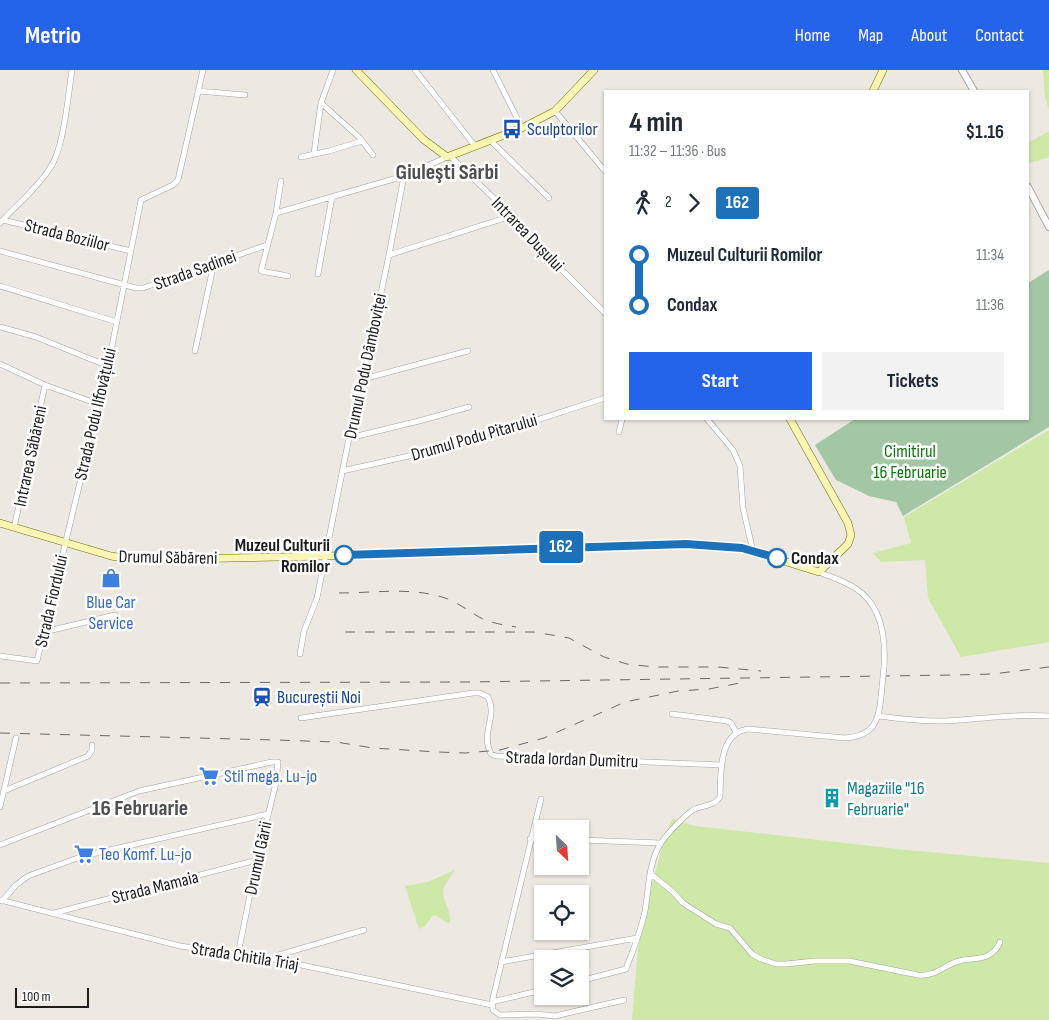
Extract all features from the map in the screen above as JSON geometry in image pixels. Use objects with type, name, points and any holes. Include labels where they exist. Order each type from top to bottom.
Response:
[{"type":"main road","points":[[356,70],[423,139],[449,157],[522,128],[554,111],[594,70]]},
{"type":"main road","points":[[873,90],[883,70]]},
{"type":"main road","points":[[791,420],[848,523],[851,535],[848,544],[820,572]]},
{"type":"main road","name":"Drumul Săbăreni","points":[[0,523],[111,556],[136,560],[326,556],[686,544],[716,545],[755,551],[820,572]]},
{"type":"street","points":[[1,221],[52,167],[59,147],[72,70]]},
{"type":"street","points":[[203,70],[198,91],[245,94]]},
{"type":"street","points":[[314,153],[322,103],[332,70]]},
{"type":"street","points":[[415,70],[475,146]]},
{"type":"street","points":[[493,70],[522,128]]},
{"type":"street","points":[[962,70],[973,90]]},
{"type":"street","name":"Strada Podu Ilfovățului","points":[[64,542],[108,366],[141,200],[173,185],[178,180],[198,91]]},
{"type":"street","points":[[322,103],[344,122],[373,155]]},
{"type":"street","points":[[554,111],[604,170]]},
{"type":"street","points":[[490,140],[549,198]]},
{"type":"street","points":[[301,157],[362,141]]},
{"type":"street","points":[[276,213],[404,176],[449,157]]},
{"type":"street","name":"Intrarea Dușului","points":[[449,157],[511,216],[535,243],[604,312]]},
{"type":"street","name":"Drumul Podu Dâmboviței","points":[[326,556],[404,176]]},
{"type":"street","points":[[281,181],[276,213],[261,270],[288,276]]},
{"type":"street","points":[[1029,188],[1049,227]]},
{"type":"street","points":[[318,274],[332,197]]},
{"type":"street","points":[[389,255],[511,216]]},
{"type":"street","name":"Strada Boziilor","points":[[1,221],[132,251]]},
{"type":"street","name":"Strada Sadinei","points":[[0,251],[125,285],[143,288],[267,244]]},
{"type":"street","points":[[195,350],[214,263]]},
{"type":"street","points":[[0,286],[117,322]]},
{"type":"street","points":[[0,327],[36,337],[108,366]]},
{"type":"street","points":[[363,379],[468,351]]},
{"type":"street","points":[[0,364],[45,385],[98,404]]},
{"type":"street","name":"Intrarea Săbăreni","points":[[14,528],[45,385]]},
{"type":"street","name":"Drumul Podu Pitarului","points":[[342,471],[484,437],[604,398]]},
{"type":"street","points":[[349,438],[469,407]]},
{"type":"street","points":[[619,432],[622,420]]},
{"type":"street","points":[[708,420],[733,450],[740,466],[743,508],[752,547],[755,551]]},
{"type":"street","name":"Strada Fiordului","points":[[0,656],[37,661],[64,542]]},
{"type":"street","points":[[300,654],[304,631],[317,598],[326,556]]},
{"type":"street","name":"Drumul Săbăreni","points":[[820,572],[856,588],[870,602],[878,614],[884,632],[886,647],[879,716]]},
{"type":"street","points":[[44,632],[115,615]]},
{"type":"street","name":"Strada Iordan Dumitru","points":[[301,718],[444,696],[480,693],[488,697],[491,705],[486,740],[492,754],[496,756],[722,765]]},
{"type":"street","points":[[672,714],[727,721],[734,727],[736,732]]},
{"type":"street","points":[[589,979],[626,969],[645,911],[650,874],[656,851],[661,843],[692,811],[711,805],[718,800],[720,797],[722,765],[727,744],[736,732],[748,729],[850,738],[861,735],[871,728],[876,724],[879,716],[906,720],[942,721],[1029,714],[1049,716]]},
{"type":"street","points":[[0,807],[16,738]]},
{"type":"street","points":[[4,791],[88,756],[92,750],[92,745]]},
{"type":"street","name":"Drumul Gării","points":[[0,845],[139,791],[278,762],[277,780],[257,860],[238,954]]},
{"type":"street","points":[[541,799],[501,962],[492,1004],[494,1012],[500,1015],[536,1014],[555,1016],[624,1000]]},
{"type":"street","points":[[1,901],[16,884],[28,876],[83,856],[268,814]]},
{"type":"street","points":[[589,840],[661,843]]},
{"type":"street","name":"Strada Mamaia","points":[[52,913],[257,860]]},
{"type":"street","points":[[650,874],[673,892],[683,903],[716,924],[730,928],[752,954],[776,964],[815,961],[849,962],[918,975],[929,975],[959,961],[975,960],[987,956],[997,948],[1000,942]]},
{"type":"street","name":"Strada Chitila Triaj","points":[[1,901],[180,946],[278,960],[492,1004]]},
{"type":"street","points":[[278,960],[280,955],[364,930]]},
{"type":"street","points":[[501,962],[637,938]]},
{"type":"street","points":[[492,1004],[534,992]]},
{"type":"green space","points":[[1043,70],[1049,70],[1049,110],[1045,97]]},
{"type":"green space","points":[[1049,131],[1049,157],[1029,164],[1029,142]]},
{"type":"green space","name":"Cimitirul 16 Februarie","points":[[1049,270],[1049,427],[903,516],[896,502],[869,496],[836,480],[815,445],[853,420],[1029,420],[1029,282]]},
{"type":"green space","points":[[1049,430],[1049,642],[961,657],[928,598],[925,560],[881,562],[873,553],[911,543],[904,517]]},
{"type":"green space","points":[[673,818],[695,826],[906,850],[1049,863],[1049,1020],[632,1020],[638,948],[654,876],[666,833]]},
{"type":"green space","points":[[455,870],[443,891],[450,915],[450,923],[433,915],[425,926],[419,929],[405,886],[428,882]]},
{"type":"railway","points":[[339,593],[404,591],[430,594],[452,601],[488,621],[516,627]]},
{"type":"railway","points":[[345,632],[534,632],[569,638],[604,657],[627,664],[654,667],[718,667],[761,671]]},
{"type":"railway","points":[[0,683],[466,682],[954,675],[993,674],[1049,667]]},
{"type":"railway","points":[[0,733],[336,742],[373,748],[465,753],[500,750],[544,738],[625,702],[678,691],[709,689],[740,683]]},
{"type":"bus line","name":"162","points":[[344,555],[686,544],[742,548],[777,558]]},
{"type":"place","name":"Sculptorilor","points":[[512,129]]},
{"type":"place","name":"Muzeul Culturii Romilor","points":[[344,555]]},
{"type":"place","name":"Condax","points":[[777,558]]},
{"type":"place","name":"Blue Car Service","points":[[111,578]]},
{"type":"place","name":"Bucureștii Noi","points":[[262,697]]},
{"type":"place","name":"Stil mega. Lu-jo","points":[[209,776]]},
{"type":"place","name":"Magaziile \"16 Februarie\"","points":[[832,798]]},
{"type":"place","name":"Teo Komf. Lu-jo","points":[[84,854]]},
{"type":"district","name":"Giuleşti Sârbi","points":[[447,171]]},
{"type":"district","name":"16 Februarie","points":[[140,807]]}]
